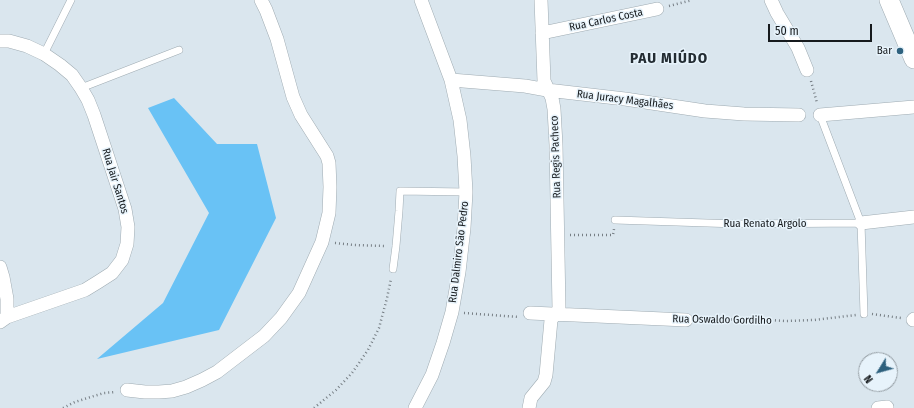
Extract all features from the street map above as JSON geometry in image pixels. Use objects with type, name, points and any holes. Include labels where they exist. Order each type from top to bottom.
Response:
[{"type":"main road","points":[[889,0],[914,59]]},
{"type":"street","points":[[127,390],[145,392],[172,391],[186,387],[217,372],[264,336],[281,318],[299,293],[322,242],[329,213],[330,187],[328,156],[301,116],[293,97],[277,39],[261,0]]},
{"type":"street","name":"Rua Dalmiro São Pedro","points":[[415,408],[432,375],[452,312],[459,272],[466,192],[460,120],[451,80],[420,0]]},
{"type":"street","name":"Rua Regis Pacheco","points":[[529,408],[531,398],[544,382],[546,375],[550,320],[559,308],[554,109],[552,98],[544,81],[541,0]]},
{"type":"street","points":[[771,0],[776,13],[798,48],[807,70]]},
{"type":"street","name":"Rua Carlos Costa","points":[[542,33],[657,9]]},
{"type":"street","name":"Rua Jair Santos","points":[[0,40],[27,46],[44,54],[72,75],[81,88],[94,115],[125,209],[128,227],[127,244],[122,260],[112,273],[85,290],[4,320]]},
{"type":"street","name":"Rua Juracy Magalhães","points":[[451,80],[518,85],[705,111],[799,116]]},
{"type":"street","points":[[820,115],[914,107]]},
{"type":"street","name":"Rua Renato Argolo","points":[[860,223],[914,217]]},
{"type":"street","points":[[0,267],[6,299],[4,320]]},
{"type":"street","name":"Rua Oswaldo Gordilho","points":[[530,313],[686,320]]},
{"type":"lane","points":[[44,54],[71,0]]},
{"type":"lane","points":[[81,88],[179,50]]},
{"type":"lane","points":[[820,115],[860,223],[864,314]]},
{"type":"lane","points":[[393,269],[400,211],[400,191],[466,192]]},
{"type":"lane","name":"Rua Renato Argolo","points":[[615,220],[738,224],[860,223]]},
{"type":"path","name":"Rua Carlos Costa","points":[[657,9],[692,0]]},
{"type":"path","points":[[807,70],[820,115]]},
{"type":"path","points":[[558,236],[613,235],[615,220]]},
{"type":"path","points":[[322,242],[354,245],[396,246]]},
{"type":"path","points":[[314,408],[336,390],[352,373],[368,350],[379,328],[388,298],[393,269]]},
{"type":"path","points":[[452,312],[529,318],[530,313]]},
{"type":"path","name":"Rua Oswaldo Gordilho","points":[[686,320],[752,319],[786,321],[814,320],[864,314],[913,319]]},
{"type":"path","points":[[62,408],[75,402],[104,393],[127,390]]},
{"type":"shaded area","points":[[174,98],[217,144],[257,144],[276,218],[219,330],[97,359],[163,303],[209,213],[148,108]]},
{"type":"place","name":"Bar","points":[[900,51]]},
{"type":"district","name":"PAU MIÚDO","points":[[669,59]]}]
